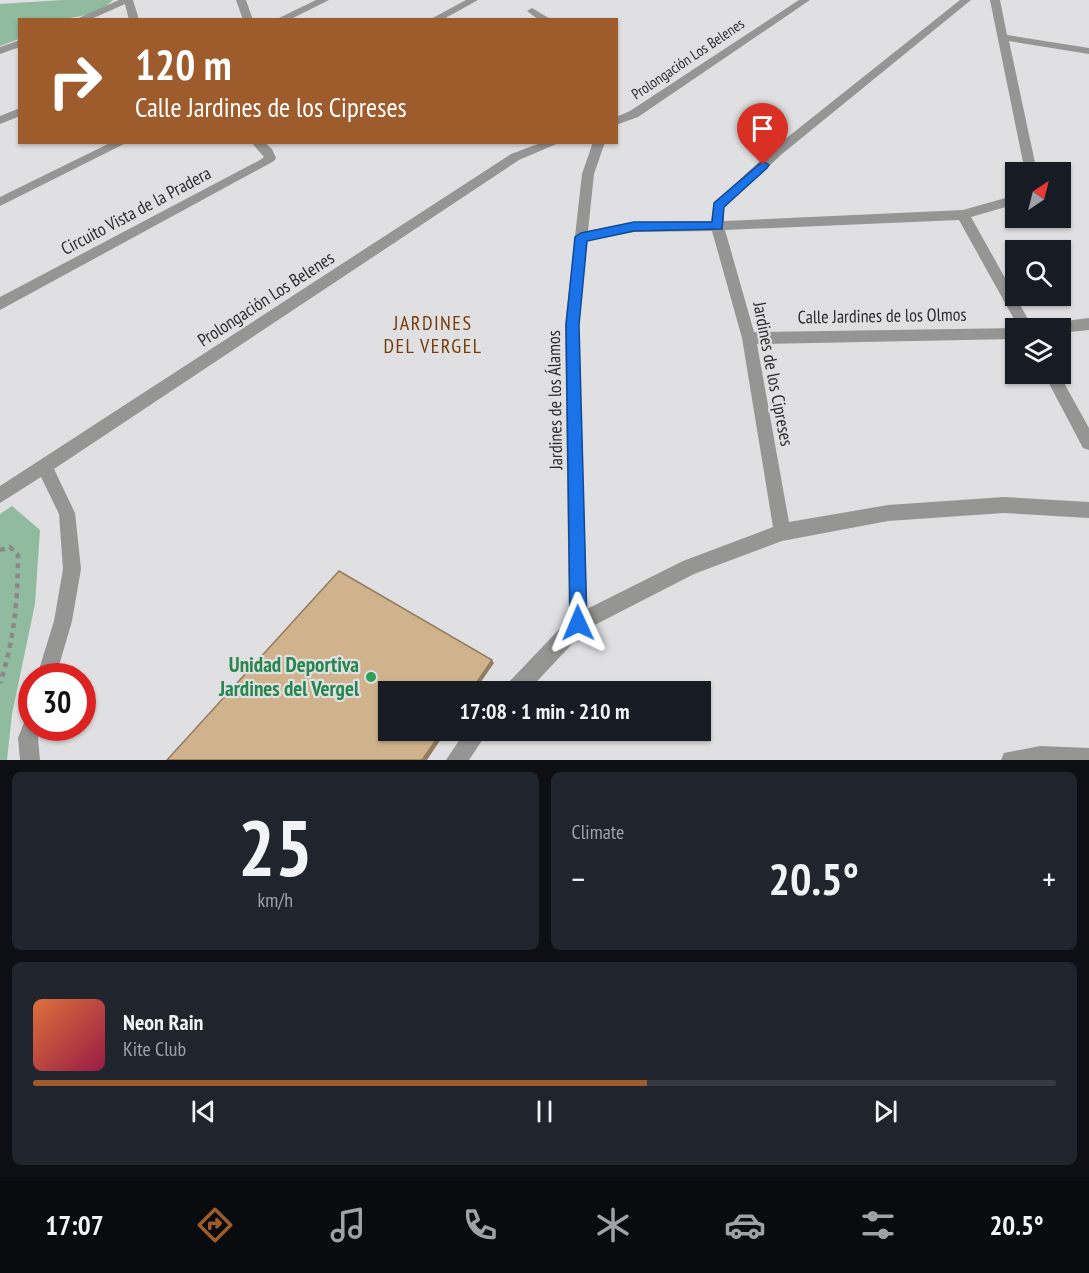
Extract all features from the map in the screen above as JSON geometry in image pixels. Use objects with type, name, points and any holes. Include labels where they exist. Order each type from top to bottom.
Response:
[{"type":"street","points":[[84,18],[128,0],[133,18]]},
{"type":"street","points":[[242,0],[247,18]]},
{"type":"street","points":[[284,18],[324,0]]},
{"type":"street","points":[[438,18],[473,0]]},
{"type":"street","name":"Prolongación Los Belenes","points":[[618,120],[634,114],[805,0]]},
{"type":"street","points":[[717,226],[718,206],[778,151],[966,0]]},
{"type":"street","points":[[994,0],[1029,162]]},
{"type":"street","points":[[532,11],[544,18]]},
{"type":"street","points":[[1002,37],[1089,51]]},
{"type":"street","points":[[0,51],[18,44]]},
{"type":"street","points":[[0,120],[18,112]]},
{"type":"street","points":[[0,202],[119,144]]},
{"type":"street","name":"Circuito Vista de la Pradera","points":[[0,304],[264,163],[270,158],[268,152],[258,144]]},
{"type":"street","name":"Prolongación Los Belenes","points":[[0,495],[515,157],[551,144]]},
{"type":"street","name":"Jardines de los Álamos","points":[[578,623],[572,325],[588,174],[598,144]]},
{"type":"street","points":[[581,237],[634,227],[717,226],[963,215],[1005,202]]},
{"type":"street","points":[[963,215],[1020,318]]},
{"type":"street","name":"Jardines de los Cipreses","points":[[717,226],[749,338],[782,532]]},
{"type":"street","points":[[1071,326],[1089,324]]},
{"type":"street","name":"Calle Jardines de los Olmos","points":[[749,338],[1005,333]]},
{"type":"street","points":[[1057,384],[1089,443]]},
{"type":"street","points":[[44,466],[67,513],[72,569],[63,621],[50,663]]},
{"type":"street","points":[[523,681],[578,623],[689,567],[782,532],[888,513],[1004,506],[1089,510]]},
{"type":"street","points":[[28,741],[30,760]]},
{"type":"street","points":[[456,760],[471,741]]},
{"type":"street","points":[[1011,760],[1040,756],[1089,758]]},
{"type":"path","points":[[0,550],[10,547],[18,555],[17,605],[0,682]]},
{"type":"green space","points":[[62,0],[113,0],[104,7],[82,16],[18,18],[18,39],[0,46],[0,4]]},
{"type":"green space","points":[[12,506],[40,530],[35,604],[23,663],[18,663],[18,685],[7,760],[0,760],[0,514]]},
{"type":"building","name":"Unidad Deportiva Jardines del Vergel","points":[[339,571],[492,660],[478,681],[378,681],[378,741],[435,741],[422,760],[167,760]]},
{"type":"place","name":"Unidad Deportiva Jardines del Vergel","points":[[371,677]]},
{"type":"district","name":"JARDINES DEL VERGEL","points":[[433,334]]},
{"type":"route","points":[[578,623],[572,325],[581,237],[634,227],[717,226],[718,206],[763,165]]}]
